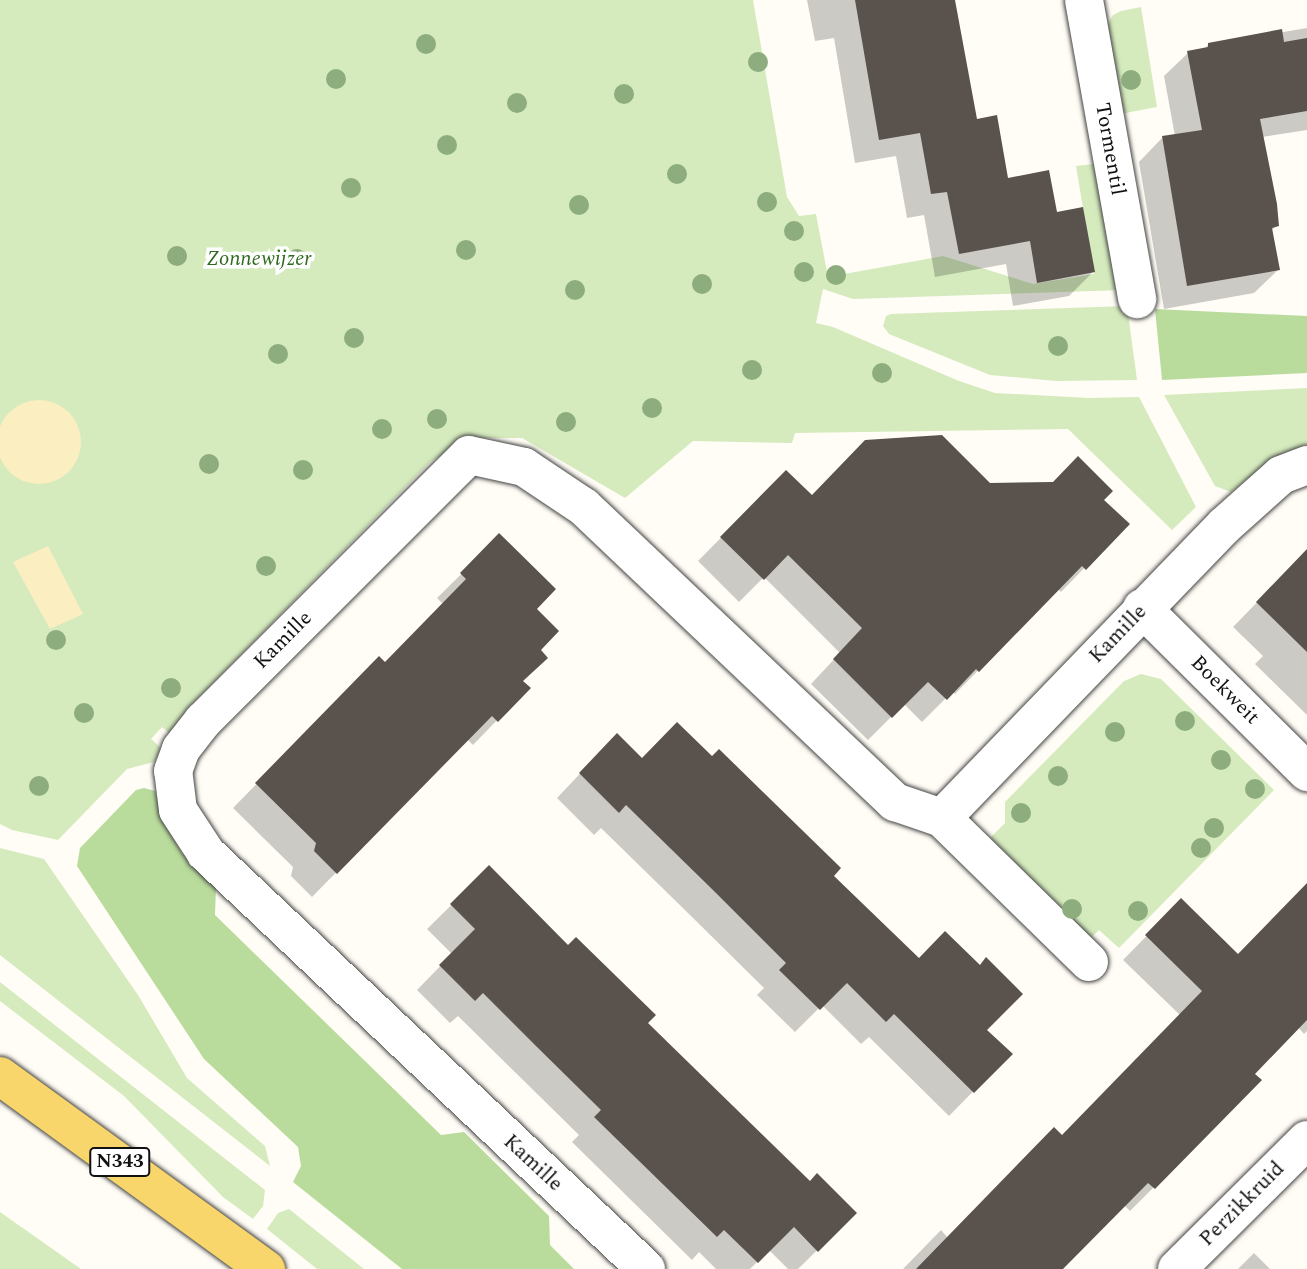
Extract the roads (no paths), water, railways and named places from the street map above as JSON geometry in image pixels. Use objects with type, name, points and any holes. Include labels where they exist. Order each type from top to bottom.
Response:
[{"type":"main road","name":"N343","points":[[0,1076],[244,1262]]},
{"type":"street","name":"Tormentil","points":[[1084,0],[1137,299]]},
{"type":"street","name":"Kamille","points":[[646,1269],[206,853],[178,810],[173,772],[181,749],[203,721],[469,455],[524,467],[584,508],[895,802],[942,818],[1088,962]]},
{"type":"street","name":"Kamille","points":[[942,818],[1224,526],[1281,475],[1307,465]]},
{"type":"street","name":"Boekweit","points":[[1142,608],[1307,772]]},
{"type":"street","name":"Perzikkruid","points":[[1177,1269],[1307,1140]]},
{"type":"park label","name":"Zonnewijzer","points":[[259,259]]}]
